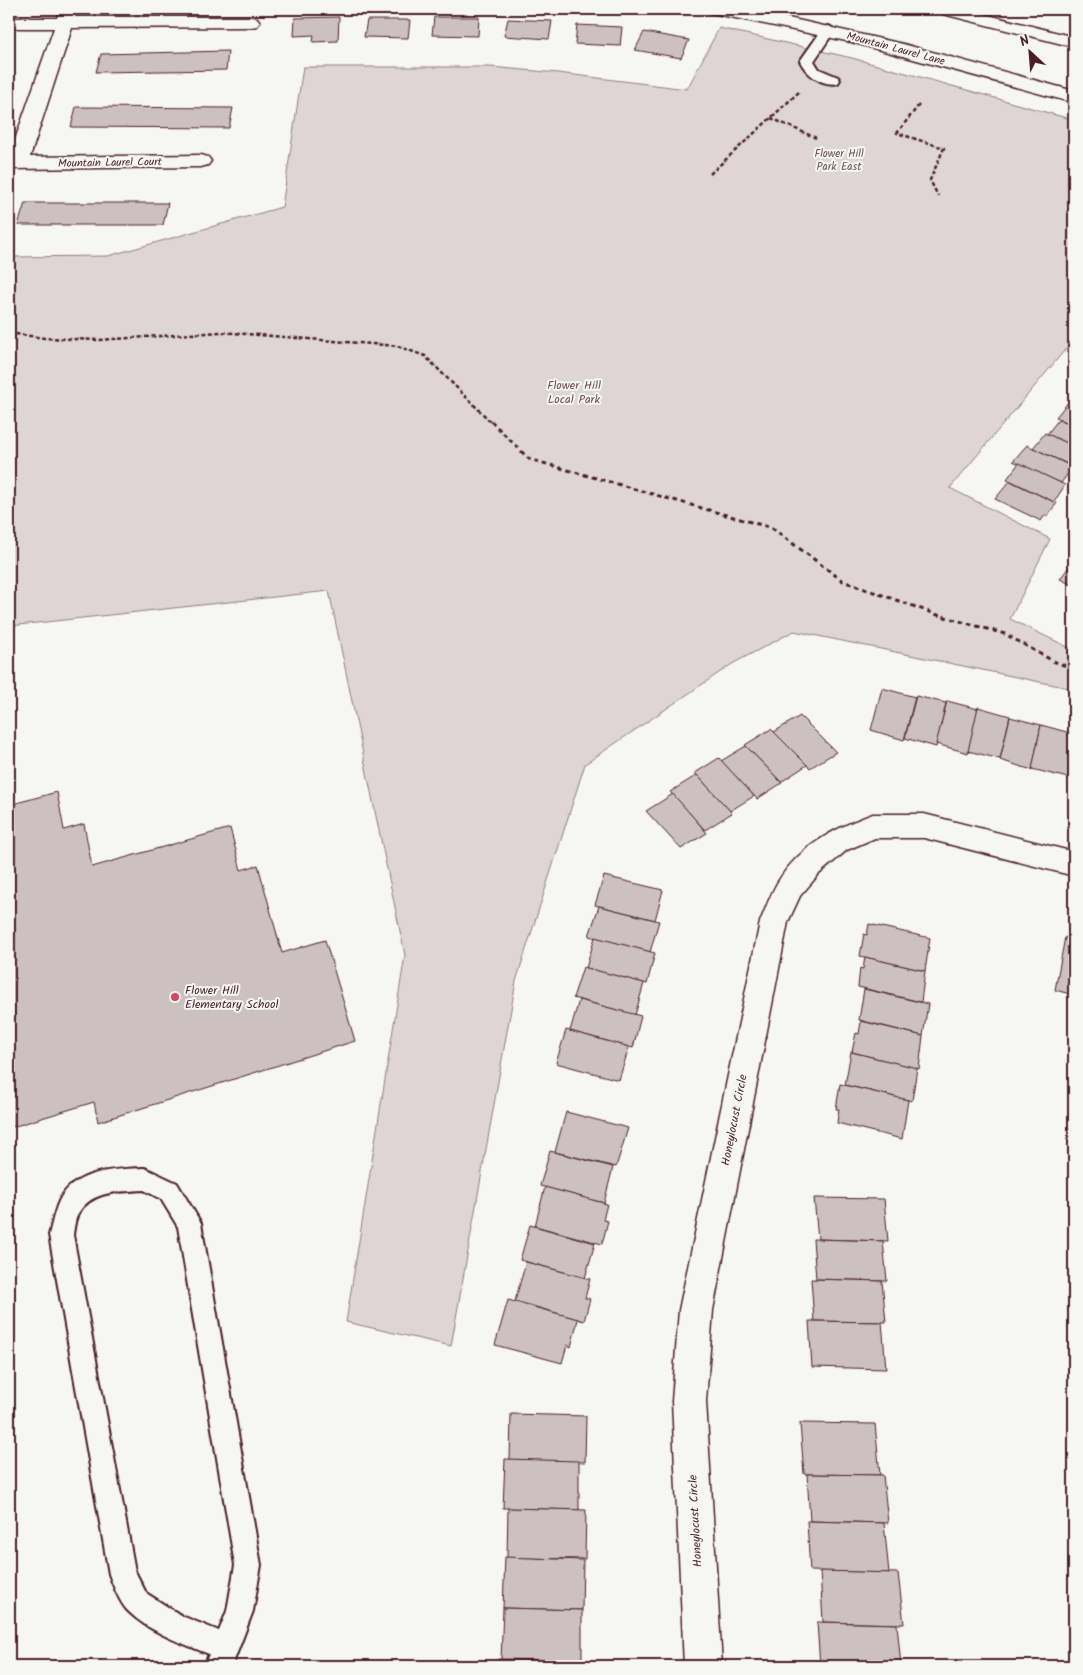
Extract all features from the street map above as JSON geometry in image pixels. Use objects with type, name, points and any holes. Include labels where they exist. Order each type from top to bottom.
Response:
[{"type":"street","name":"Mountain Laurel Lane","points":[[716,9],[829,30],[1074,97]]},
{"type":"street","points":[[950,10],[1074,42]]},
{"type":"street","points":[[9,22],[66,16],[252,22]]},
{"type":"street","name":"Mountain Laurel Court","points":[[66,16],[14,163],[201,161]]},
{"type":"street","name":"Honeylocust Circle","points":[[702,1666],[689,1401],[696,1310],[774,922],[789,888],[809,865],[837,842],[874,826],[924,826],[1074,864]]},
{"type":"lane","points":[[829,30],[807,62],[809,68],[818,75],[833,80]]},
{"type":"lane","points":[[145,1179],[168,1191],[189,1223],[248,1565],[240,1611],[222,1657],[137,1602],[122,1574],[61,1235],[68,1208],[84,1190],[110,1181],[145,1179]]},
{"type":"path","points":[[710,174],[818,75]]},
{"type":"path","points":[[919,105],[897,133],[944,148],[930,180],[938,196]]},
{"type":"path","points":[[771,118],[816,138]]},
{"type":"path","points":[[9,333],[44,338],[99,340],[222,332],[397,346],[425,356],[529,459],[772,528],[842,581],[938,615],[1005,634],[1053,661],[1074,669]]},
{"type":"green space","name":"Flower Hill Local Park","points":[[719,28],[852,58],[1074,120],[1074,339],[950,488],[1050,539],[1010,619],[1074,650],[1074,689],[794,631],[732,664],[585,764],[516,981],[451,1346],[346,1322],[405,955],[329,591],[9,626],[9,257],[108,256],[282,207],[303,67],[490,67],[558,73],[687,89]]},
{"type":"building","points":[[339,17],[338,41],[313,42],[314,35],[294,36],[295,18]]},
{"type":"building","points":[[434,17],[479,17],[478,36],[432,35]]},
{"type":"building","points":[[508,19],[552,21],[549,39],[504,36]]},
{"type":"building","points":[[367,20],[410,20],[408,38],[364,37]]},
{"type":"building","points":[[577,25],[622,27],[620,46],[575,44]]},
{"type":"building","points":[[644,32],[689,40],[681,58],[635,50]]},
{"type":"building","points":[[228,51],[226,70],[96,72],[101,54]]},
{"type":"building","points":[[76,107],[233,108],[229,128],[71,127]]},
{"type":"building","points":[[25,203],[168,203],[163,225],[18,225]]},
{"type":"building","points":[[1070,400],[1074,402],[1074,426],[1056,417]]},
{"type":"building","points":[[1059,419],[1074,426],[1074,446],[1047,434]]},
{"type":"building","points":[[1045,433],[1074,446],[1074,467],[1033,448]]},
{"type":"building","points":[[1027,445],[1073,467],[1061,483],[1013,461]]},
{"type":"building","points":[[1019,463],[1065,485],[1054,502],[1007,479]]},
{"type":"building","points":[[1010,481],[1057,503],[1041,521],[995,499]]},
{"type":"building","points":[[1074,560],[1074,586],[1060,579]]},
{"type":"building","points":[[882,688],[915,697],[904,740],[871,730]]},
{"type":"building","points":[[916,696],[946,703],[936,747],[905,738]]},
{"type":"building","points":[[947,701],[978,709],[968,753],[936,744]]},
{"type":"building","points":[[978,707],[1010,716],[1000,759],[968,751]]},
{"type":"building","points":[[800,716],[836,752],[810,768],[774,732]]},
{"type":"building","points":[[1010,717],[1041,725],[1032,770],[1000,760]]},
{"type":"building","points":[[1041,725],[1074,734],[1074,747],[1068,778],[1032,769]]},
{"type":"building","points":[[771,729],[807,765],[781,782],[745,745]]},
{"type":"building","points":[[746,746],[782,783],[757,799],[721,761]]},
{"type":"building","points":[[719,758],[754,796],[730,811],[695,773]]},
{"type":"building","points":[[697,775],[732,813],[705,830],[670,792]]},
{"type":"building","name":"Flower Hill Elementary School","points":[[57,792],[64,830],[84,824],[92,867],[230,828],[241,870],[258,865],[282,953],[325,940],[355,1041],[98,1122],[94,1102],[9,1128],[9,805]]},
{"type":"building","points":[[673,794],[707,833],[681,849],[646,811]]},
{"type":"building","points":[[604,876],[663,890],[655,920],[595,905]]},
{"type":"building","points":[[599,906],[659,921],[650,952],[589,936]]},
{"type":"building","points":[[869,924],[930,938],[925,971],[860,956],[864,934],[867,935]]},
{"type":"building","points":[[595,937],[655,953],[647,984],[586,968]]},
{"type":"building","points":[[1065,937],[1074,940],[1074,995],[1055,990]]},
{"type":"building","points":[[865,957],[925,971],[921,1002],[858,987],[860,968],[863,969]]},
{"type":"building","points":[[583,967],[644,983],[635,1015],[573,998]]},
{"type":"building","points":[[864,989],[928,1004],[923,1036],[859,1020]]},
{"type":"building","points":[[579,1000],[641,1016],[633,1048],[570,1031]]},
{"type":"building","points":[[861,1021],[923,1036],[919,1069],[852,1052],[856,1033],[859,1034]]},
{"type":"building","points":[[566,1030],[629,1047],[619,1080],[556,1063]]},
{"type":"building","points":[[851,1052],[917,1068],[912,1101],[845,1085]]},
{"type":"building","points":[[840,1084],[908,1100],[902,1139],[837,1123],[839,1109],[836,1109]]},
{"type":"building","points":[[566,1112],[628,1128],[616,1167],[555,1152]]},
{"type":"building","points":[[550,1151],[613,1167],[604,1203],[540,1186]]},
{"type":"building","points":[[545,1187],[607,1204],[603,1220],[608,1221],[602,1244],[535,1226]]},
{"type":"building","points":[[814,1198],[884,1199],[888,1241],[818,1239]]},
{"type":"building","points":[[530,1225],[595,1243],[585,1278],[520,1260]]},
{"type":"building","points":[[813,1239],[883,1241],[887,1281],[816,1279]]},
{"type":"building","points":[[526,1262],[590,1279],[585,1298],[590,1299],[584,1321],[515,1301]]},
{"type":"building","points":[[811,1279],[882,1281],[886,1322],[814,1321]]},
{"type":"building","points":[[508,1300],[578,1319],[571,1347],[567,1345],[562,1363],[495,1345]]},
{"type":"building","points":[[809,1321],[882,1322],[886,1369],[812,1367]]},
{"type":"building","points":[[511,1414],[586,1416],[585,1462],[510,1460]]},
{"type":"building","points":[[800,1423],[875,1424],[880,1475],[804,1474]]},
{"type":"building","points":[[505,1459],[579,1461],[579,1510],[503,1508]]},
{"type":"building","points":[[807,1474],[883,1475],[888,1523],[810,1521]]},
{"type":"building","points":[[508,1508],[586,1510],[585,1559],[507,1558]]},
{"type":"building","points":[[807,1521],[884,1523],[889,1573],[810,1571]]},
{"type":"building","points":[[505,1557],[583,1560],[582,1610],[503,1608]]},
{"type":"building","points":[[820,1571],[898,1573],[904,1624],[823,1622]]},
{"type":"building","points":[[503,1608],[582,1610],[582,1661],[501,1660]]},
{"type":"building","points":[[817,1622],[897,1624],[901,1666],[820,1666]]},
{"type":"building","points":[[498,1659],[579,1661],[579,1666],[497,1666]]},
{"type":"place","name":"Flower Hill Elementary School","points":[[175,997]]},
{"type":"park label","name":"Flower Hill Park East","points":[[839,159]]}]
